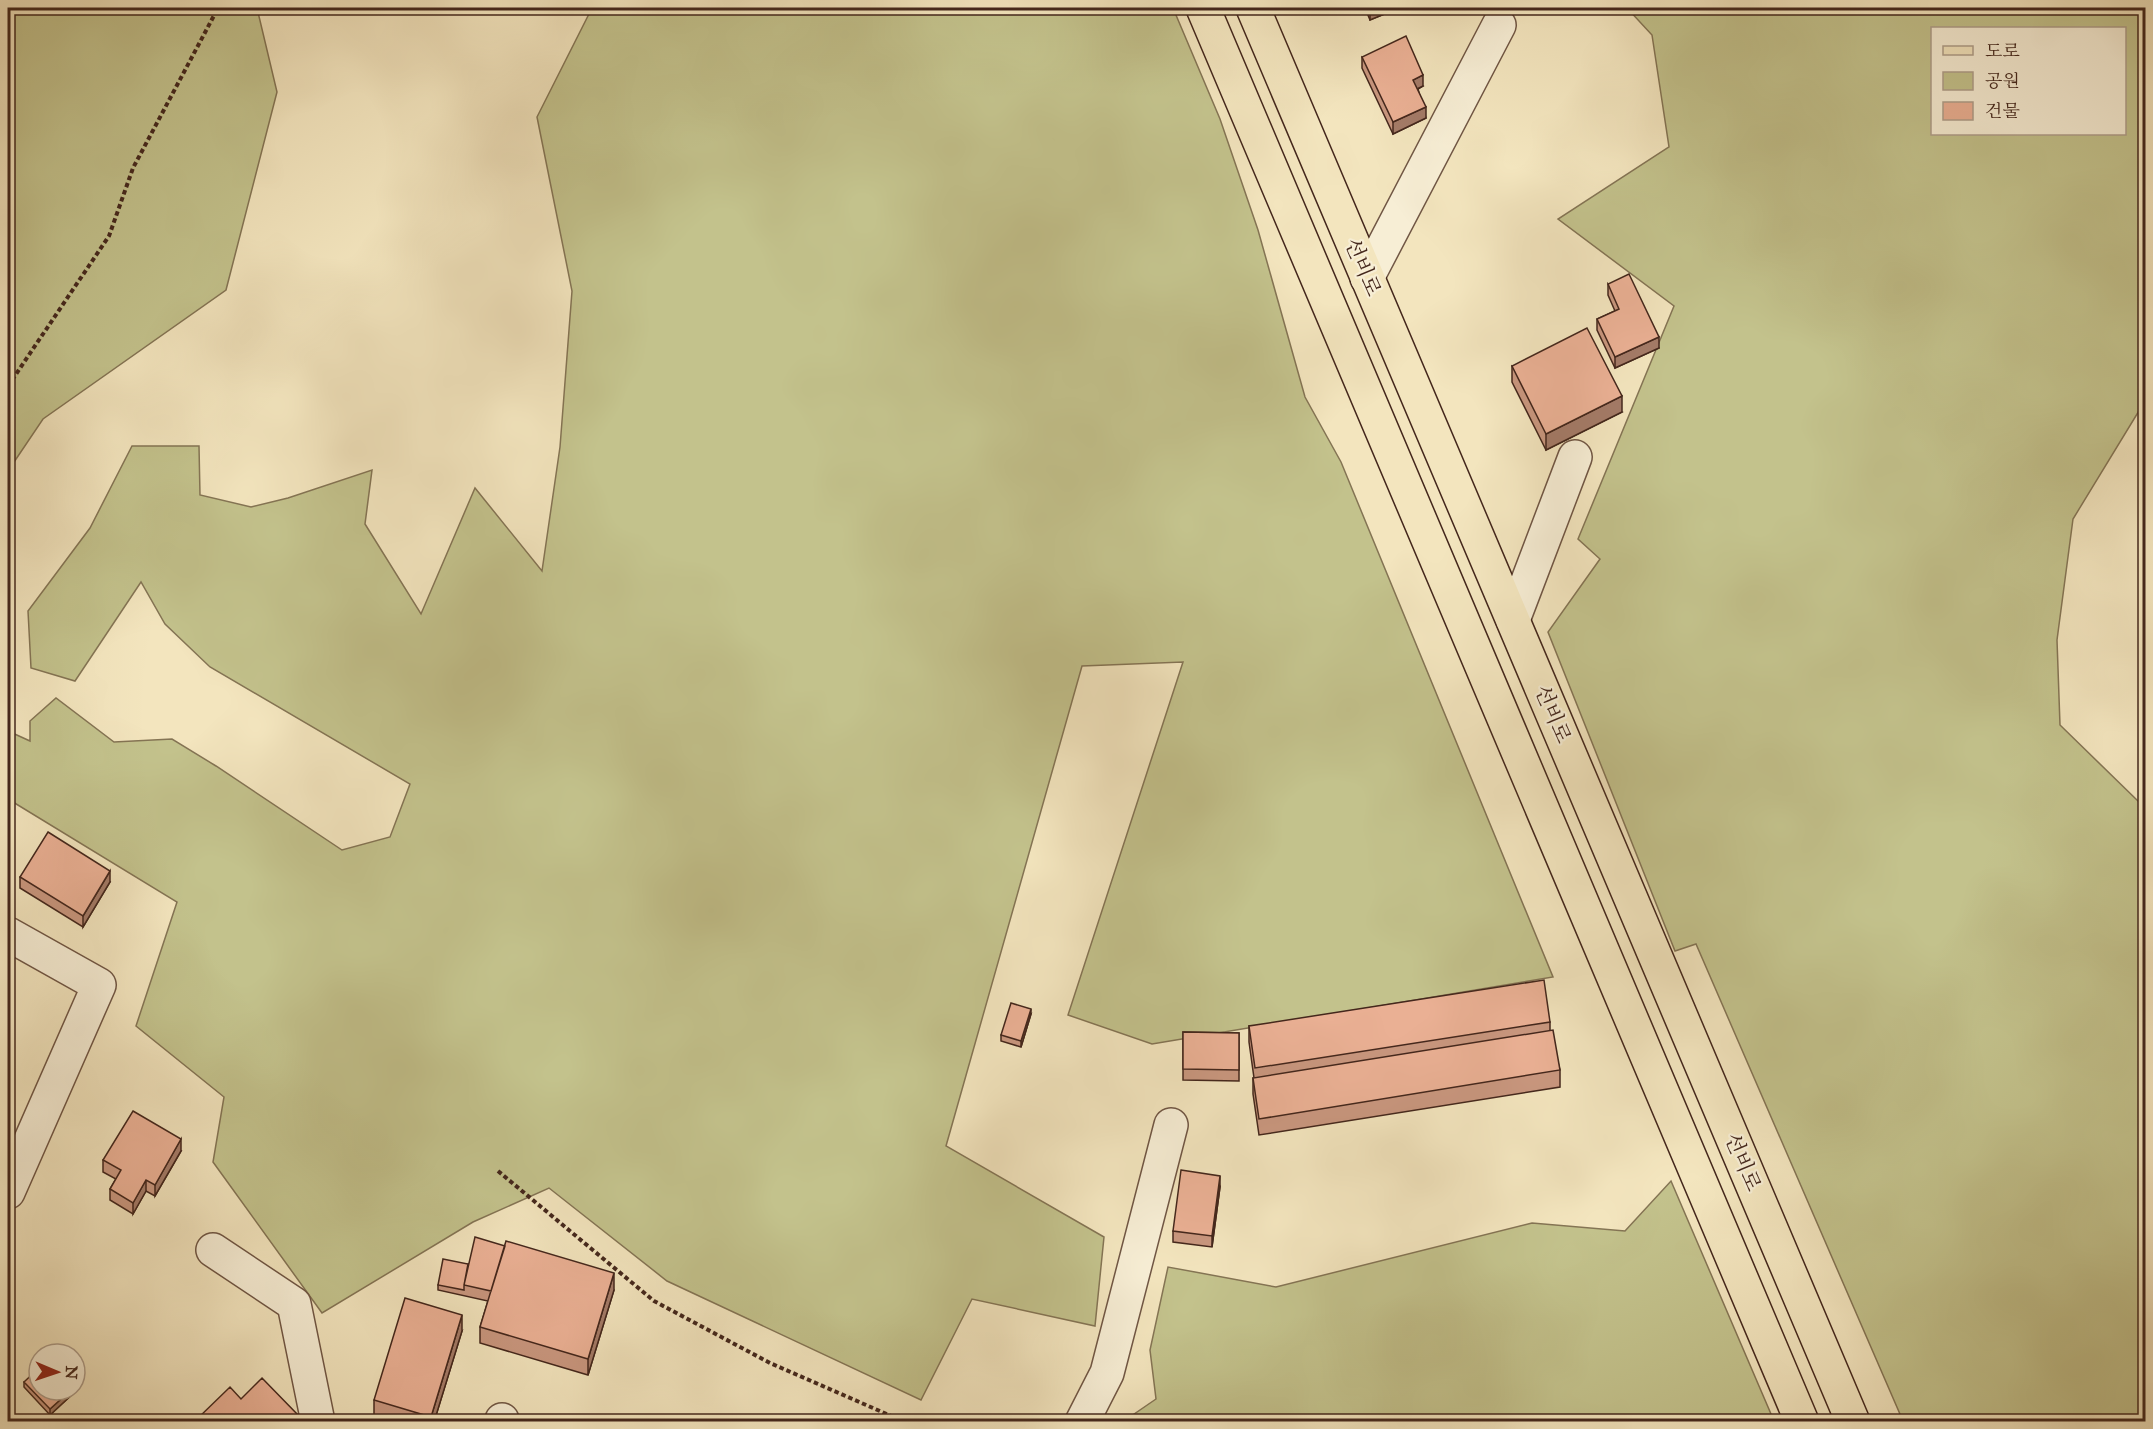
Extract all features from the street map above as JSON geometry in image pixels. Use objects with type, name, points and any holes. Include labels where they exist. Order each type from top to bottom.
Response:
[{"type":"main road","points":[[1203,8],[1802,1422]]},
{"type":"main road","name":"선비로","points":[[1253,8],[1853,1422]]},
{"type":"lane","points":[[1367,278],[1499,25]]},
{"type":"lane","points":[[1513,620],[1575,457]]},
{"type":"lane","points":[[8,934],[99,985],[8,1192]]},
{"type":"lane","points":[[1082,1422],[1107,1373],[1171,1125]]},
{"type":"lane","points":[[213,1250],[294,1304],[318,1422]]},
{"type":"path","points":[[8,386],[109,236],[133,168],[218,8]]},
{"type":"path","points":[[498,1171],[654,1301],[771,1362],[905,1422]]},
{"type":"green space","points":[[8,8],[257,8],[277,92],[226,290],[43,419],[8,471]]},
{"type":"green space","points":[[592,8],[1173,8],[1220,119],[1258,230],[1305,397],[1341,462],[1553,977],[1152,1044],[1068,1015],[1183,662],[1082,666],[946,1146],[1104,1237],[1095,1326],[972,1299],[921,1400],[667,1281],[549,1188],[473,1222],[322,1313],[213,1162],[224,1097],[136,1026],[177,902],[8,799],[8,731],[30,741],[30,721],[56,698],[114,742],[172,739],[342,850],[390,837],[410,784],[210,667],[165,624],[141,582],[75,681],[31,668],[28,611],[90,528],[132,446],[199,446],[200,495],[251,507],[288,498],[372,470],[365,524],[421,614],[475,488],[542,571],[560,447],[572,291],[537,117]]},
{"type":"green space","points":[[1627,8],[2145,8],[2145,401],[2073,519],[2057,640],[2060,725],[2139,802],[2145,801],[2145,1421],[1903,1421],[1696,944],[1675,951],[1548,632],[1600,559],[1578,539],[1674,306],[1558,219],[1669,147],[1652,35]]},
{"type":"green space","points":[[1671,1181],[1774,1421],[1124,1421],[1156,1399],[1150,1350],[1168,1267],[1276,1287],[1532,1223],[1625,1231]]},
{"type":"building","points":[[1406,36],[1423,75],[1413,80],[1426,107],[1393,122],[1362,57]]},
{"type":"building","points":[[1629,274],[1659,337],[1615,357],[1597,319],[1619,309],[1608,284]]},
{"type":"building","points":[[1587,328],[1622,396],[1546,434],[1512,366]]},
{"type":"building","points":[[48,832],[110,871],[83,916],[20,877]]},
{"type":"building","points":[[1544,980],[1550,1022],[1255,1068],[1249,1026]]},
{"type":"building","points":[[1011,1003],[1031,1009],[1021,1041],[1001,1035]]},
{"type":"building","points":[[1553,1030],[1560,1070],[1259,1119],[1253,1078]]},
{"type":"building","points":[[1183,1032],[1239,1033],[1239,1070],[1183,1069]]},
{"type":"building","points":[[133,1111],[181,1139],[155,1185],[146,1180],[133,1203],[110,1189],[121,1170],[103,1160]]},
{"type":"building","points":[[1181,1170],[1220,1176],[1212,1236],[1173,1231]]},
{"type":"building","points":[[475,1237],[505,1246],[491,1291],[464,1285]]},
{"type":"building","points":[[506,1241],[614,1273],[588,1359],[480,1327]]},
{"type":"building","points":[[443,1259],[468,1264],[464,1290],[438,1285]]},
{"type":"building","points":[[405,1298],[462,1315],[431,1417],[374,1400]]},
{"type":"building","points":[[262,1378],[298,1415],[291,1422],[199,1422],[197,1419],[230,1387],[241,1399]]},
{"type":"building","points":[[43,1402],[58,1402],[50,1409]]}]
